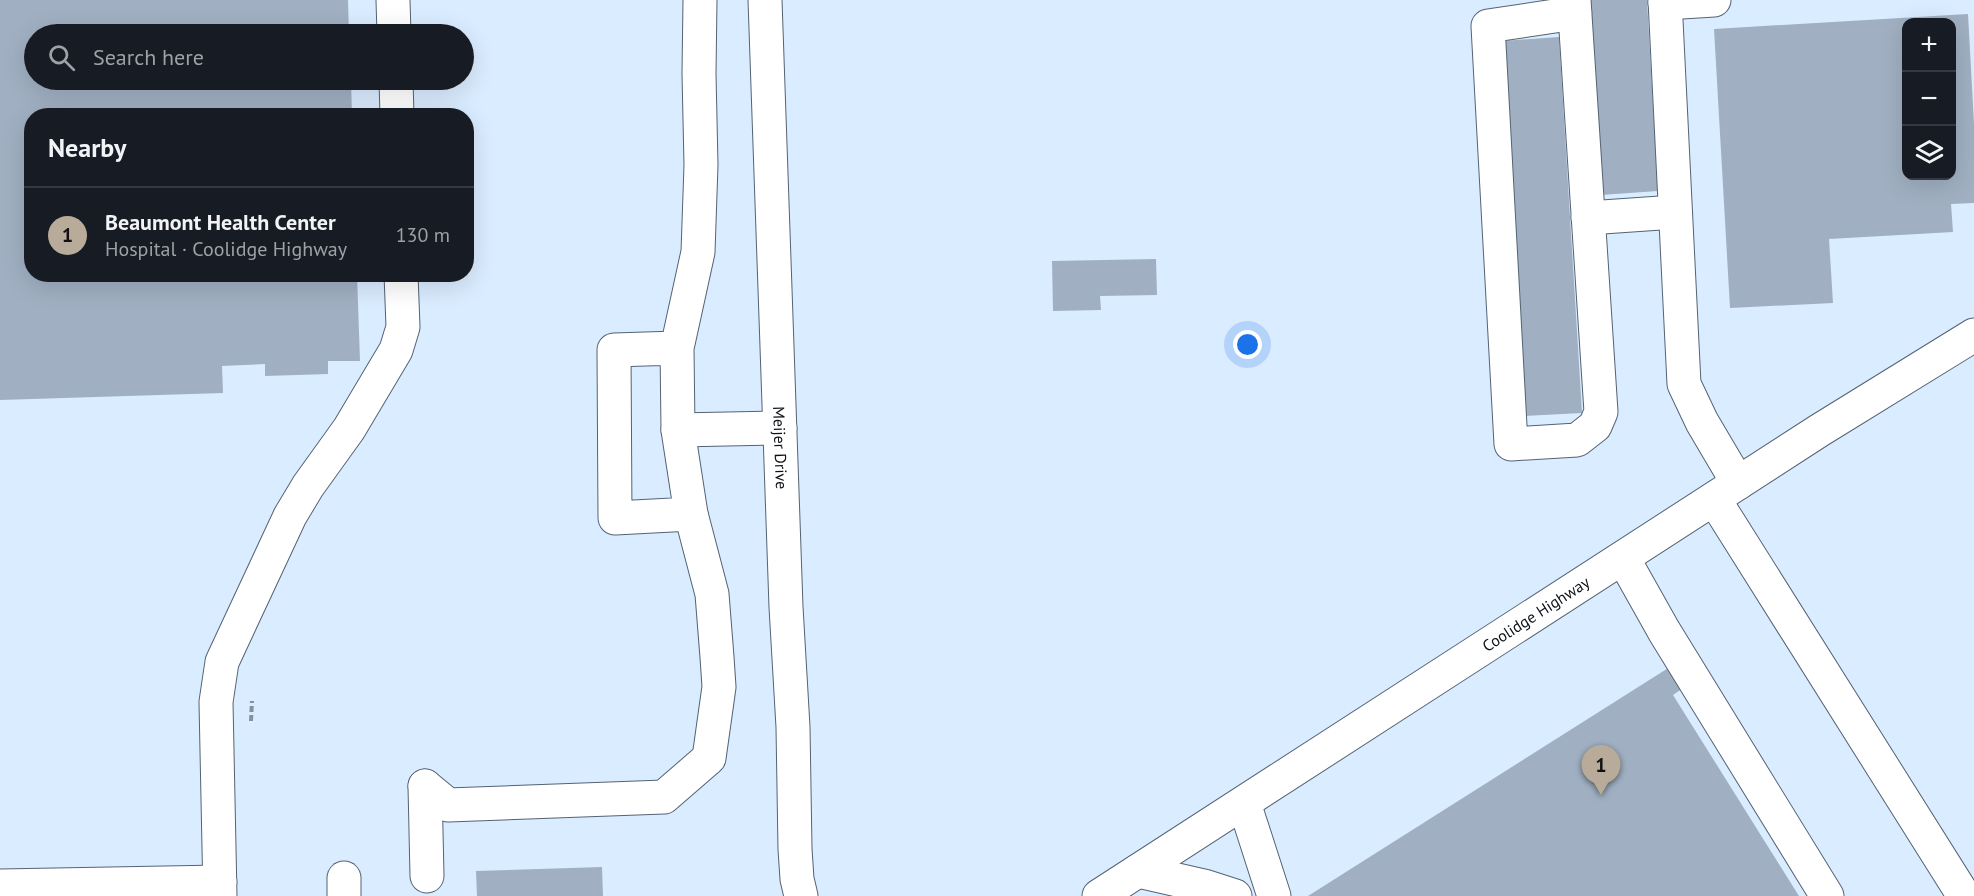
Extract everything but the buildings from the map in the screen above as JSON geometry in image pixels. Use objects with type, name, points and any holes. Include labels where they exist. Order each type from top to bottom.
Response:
[{"type":"main road","points":[[393,0],[394,24]]},
{"type":"main road","points":[[426,876],[425,786],[448,805],[664,797],[709,759],[719,687],[717,657],[711,594],[691,514],[678,430],[677,348],[698,252],[701,165],[700,0]]},
{"type":"main road","name":"Meijer Drive","points":[[765,0],[795,849],[797,879],[801,896]]},
{"type":"main road","points":[[1714,0],[1665,1],[1684,384],[1702,422],[1726,491],[1964,896]]},
{"type":"main road","points":[[1575,7],[1601,412],[1594,426],[1577,440],[1511,444],[1488,26],[1575,7]]},
{"type":"main road","points":[[396,90],[397,108]]},
{"type":"main road","points":[[1588,218],[1675,212]]},
{"type":"main road","points":[[0,886],[220,889],[216,702],[222,662],[290,516],[308,486],[349,429],[396,350],[403,327],[401,282]]},
{"type":"main road","name":"Coolidge Highway","points":[[1100,896],[1726,491],[1971,345]]},
{"type":"main road","points":[[677,348],[614,350],[615,518],[691,514]]},
{"type":"main road","points":[[678,430],[780,428]]},
{"type":"main road","points":[[1623,558],[1664,631],[1827,896]]},
{"type":"main road","points":[[1244,803],[1274,896]]},
{"type":"main road","points":[[1138,871],[1204,886],[1235,896]]},
{"type":"path","points":[[251,721],[252,701]]},
{"type":"place","name":"Beaumont Health Center","points":[[1601,795]]}]
